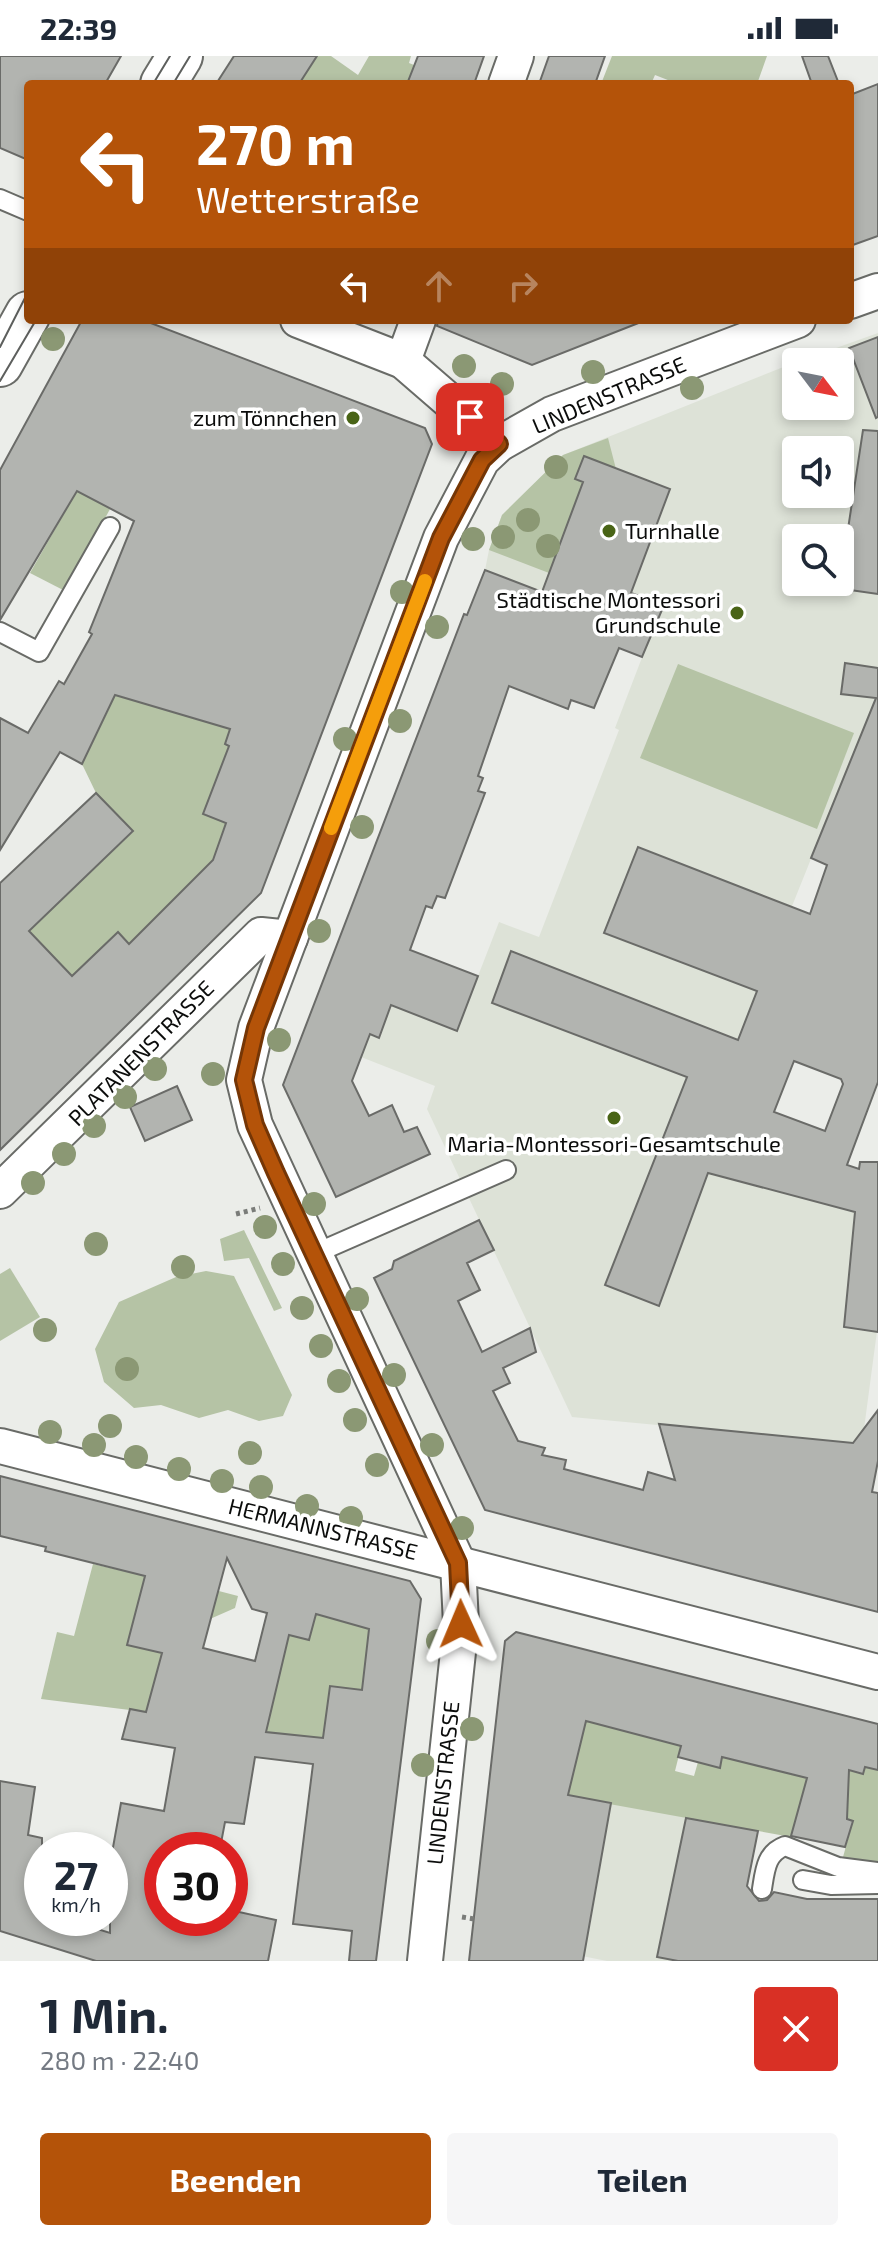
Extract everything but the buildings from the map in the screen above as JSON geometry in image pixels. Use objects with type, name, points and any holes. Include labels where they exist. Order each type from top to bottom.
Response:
[{"type":"street","points":[[165,80],[180,56]]},
{"type":"street","points":[[507,80],[516,56]]},
{"type":"street","points":[[854,300],[878,291]]},
{"type":"street","points":[[0,364],[24,321]]},
{"type":"street","points":[[308,324],[403,361],[499,444]]},
{"type":"street","points":[[403,361],[417,324]]},
{"type":"street","name":"LINDENSTRASSE","points":[[425,1961],[461,1624],[458,1563],[255,1125],[244,1080],[256,1028],[441,538],[482,460],[499,444],[552,414],[788,324]]},
{"type":"street","name":"PLATANENSTRASSE","points":[[0,1191],[261,935],[290,938]]},
{"type":"street","name":"HERMANNSTRASSE","points":[[0,1446],[878,1672]]},
{"type":"lane","points":[[0,199],[24,209]]},
{"type":"lane","points":[[0,632],[39,652],[110,527]]},
{"type":"lane","points":[[314,1254],[506,1170]]},
{"type":"lane","points":[[762,1889],[768,1861],[774,1850],[785,1846],[838,1867],[878,1872]]},
{"type":"lane","points":[[803,1880],[831,1885],[878,1884]]},
{"type":"shaded area","points":[[878,333],[878,738],[862,732],[747,1018],[721,1176],[855,1212],[844,1326],[877,1331],[862,1444],[572,1417],[427,1109],[435,1086],[361,1057],[370,1034],[379,1037],[399,945],[478,976],[499,922],[539,937],[619,730],[615,728],[651,634],[485,570],[502,515],[563,455],[782,368],[782,420],[854,420],[854,348],[836,348]]},
{"type":"shaded area","points":[[611,1803],[758,1831],[733,1961],[607,1961],[527,1945],[532,1916],[590,1926]]},
{"type":"green space","points":[[303,56],[331,56],[358,75],[369,56],[411,56],[409,63],[414,65],[408,80],[300,80]]},
{"type":"green space","points":[[612,56],[767,56],[758,80],[668,80],[655,75],[653,80],[603,80]]},
{"type":"green space","points":[[608,438],[616,469],[584,457],[575,479],[583,483],[549,573],[489,550],[502,515],[563,455]]},
{"type":"green space","points":[[82,482],[115,500],[65,591],[30,573]]},
{"type":"green space","points":[[678,664],[854,733],[817,829],[640,758]]},
{"type":"green space","points":[[111,694],[230,729],[225,744],[229,745],[203,814],[226,823],[211,865],[129,944],[72,976],[29,931],[133,832],[96,793],[82,764],[109,709]]},
{"type":"green space","points":[[244,1230],[282,1308],[274,1311],[249,1258],[224,1261],[220,1239]]},
{"type":"green space","points":[[10,1268],[40,1317],[0,1341],[0,1274]]},
{"type":"green space","points":[[206,1271],[234,1276],[292,1395],[283,1416],[259,1421],[228,1410],[199,1418],[161,1405],[134,1408],[104,1382],[95,1349],[119,1302],[176,1277]]},
{"type":"green space","points":[[93,1564],[145,1576],[127,1644],[145,1649],[164,1578],[194,1585],[196,1594],[209,1598],[215,1590],[238,1596],[235,1608],[210,1619],[173,1610],[146,1712],[41,1699],[57,1632],[74,1636]]},
{"type":"green space","points":[[315,1613],[373,1630],[379,1692],[330,1686],[323,1738],[266,1732],[288,1634]]},
{"type":"green space","points":[[532,1692],[639,1735],[642,1725],[684,1735],[675,1771],[694,1776],[698,1762],[719,1768],[726,1744],[755,1765],[807,1778],[791,1837],[554,1794]]},
{"type":"green space","points":[[865,1767],[878,1770],[878,1865],[843,1857],[853,1821],[839,1817],[849,1770],[863,1773]]},
{"type":"tram line","points":[[155,80],[170,56]]},
{"type":"tram line","points":[[175,80],[190,56]]},
{"type":"tram line","points":[[0,347],[24,300]]},
{"type":"tram line","points":[[0,381],[34,324]]},
{"type":"slow traffic","points":[[331,828],[425,581]]},
{"type":"place","name":"zum Tönnchen","points":[[353,418]]},
{"type":"place","name":"Turnhalle","points":[[609,531]]},
{"type":"place","name":"Städtische Montessori Grundschule","points":[[737,613]]},
{"type":"place","name":"Maria-Montessori-Gesamtschule","points":[[614,1118]]},
{"type":"route","points":[[461,1624],[458,1563],[276,1173],[255,1125],[244,1080],[256,1028],[441,538],[467,484],[482,460],[499,444],[470,417]]}]
